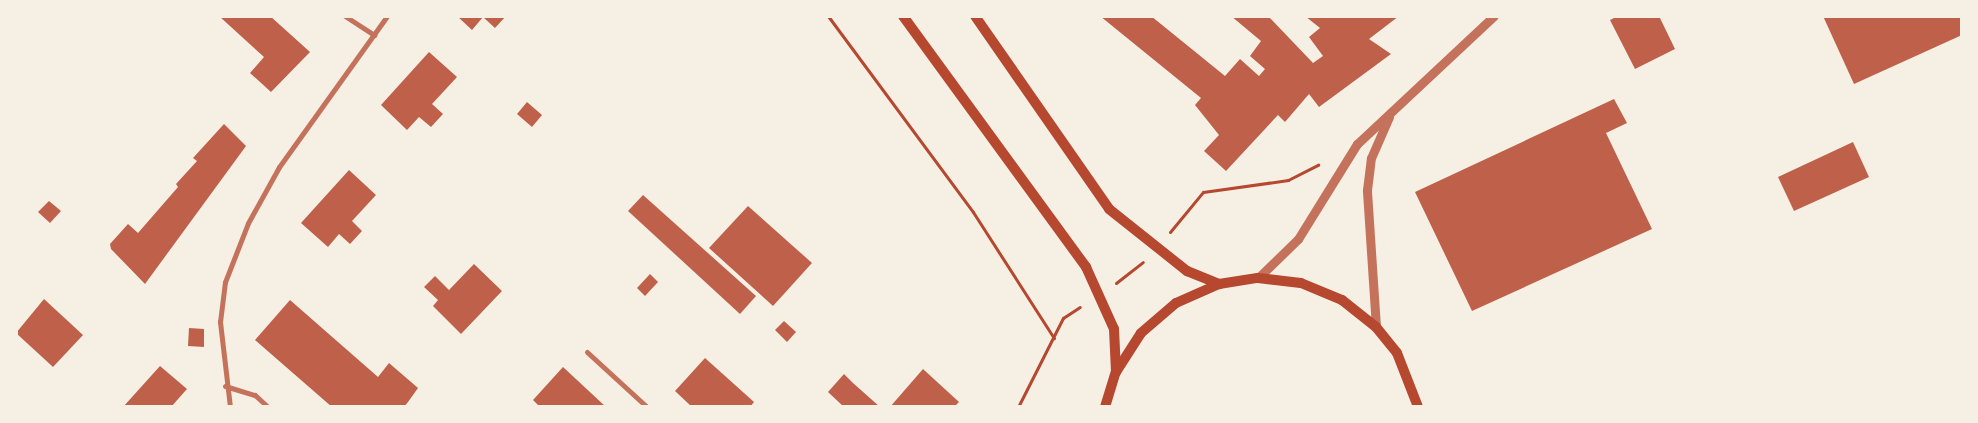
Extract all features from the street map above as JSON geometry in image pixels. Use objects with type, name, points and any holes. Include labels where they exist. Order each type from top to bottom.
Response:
[{"type":"main road","points":[[903,16],[1086,267],[1114,329],[1116,372]]},
{"type":"main road","points":[[975,16],[1109,209],[1158,250],[1187,271],[1219,284]]},
{"type":"main road","points":[[1105,407],[1116,372],[1142,333],[1176,303],[1219,284],[1258,278],[1309,286],[1342,300],[1376,327],[1398,354],[1418,407]]},
{"type":"street","points":[[345,16],[374,35]]},
{"type":"street","points":[[230,407],[225,386],[220,322],[225,282],[248,223],[279,167],[387,16]]},
{"type":"street","points":[[1258,278],[1298,239],[1359,142],[1494,16]]},
{"type":"street","points":[[1376,327],[1367,190],[1371,158],[1391,112]]},
{"type":"street","points":[[587,352],[647,407]]},
{"type":"street","points":[[225,386],[255,395],[268,407]]},
{"type":"path","points":[[828,16],[973,212],[1054,339]]},
{"type":"path","points":[[1018,407],[1063,318],[1158,250],[1203,192],[1288,180],[1359,142]]},
{"type":"building","points":[[219,16],[270,16],[310,52],[271,92],[250,73],[264,57]]},
{"type":"building","points":[[457,16],[506,16],[495,28],[483,17],[472,30]]},
{"type":"building","points":[[1100,16],[1151,16],[1225,76],[1240,59],[1259,76],[1265,69],[1250,56],[1261,41],[1231,16],[1268,16],[1313,63],[1323,56],[1309,37],[1320,28],[1305,16],[1399,16],[1369,39],[1391,54],[1319,107],[1309,94],[1285,122],[1278,115],[1226,171],[1204,151],[1219,135],[1195,105],[1201,98]]},
{"type":"building","points":[[1618,16],[1659,16],[1675,49],[1635,69],[1610,20]]},
{"type":"building","points":[[1823,16],[1962,16],[1962,35],[1854,84]]},
{"type":"building","points":[[429,52],[457,77],[432,104],[443,114],[431,127],[419,117],[407,130],[381,105]]},
{"type":"building","points":[[1614,99],[1627,123],[1606,133],[1652,229],[1472,311],[1415,192]]},
{"type":"building","points":[[527,102],[542,115],[532,127],[517,114]]},
{"type":"building","points":[[224,124],[246,146],[145,284],[111,249],[110,244],[128,224],[138,233],[178,187],[176,184],[197,161],[193,158]]},
{"type":"building","points":[[1853,142],[1869,177],[1794,211],[1778,177]]},
{"type":"building","points":[[349,170],[376,195],[352,221],[362,231],[350,244],[339,234],[328,247],[301,223]]},
{"type":"building","points":[[643,195],[756,296],[740,314],[628,211]]},
{"type":"building","points":[[49,201],[61,211],[50,223],[38,212]]},
{"type":"building","points":[[748,206],[812,263],[773,306],[709,248]]},
{"type":"building","points":[[474,264],[502,291],[461,334],[433,306],[438,300],[424,287],[435,276],[449,290]]},
{"type":"building","points":[[650,274],[658,282],[645,296],[637,288]]},
{"type":"building","points":[[44,299],[83,335],[53,367],[16,333]]},
{"type":"building","points":[[290,300],[378,377],[389,363],[418,388],[404,407],[332,407],[255,340]]},
{"type":"building","points":[[784,321],[796,332],[787,342],[775,330]]},
{"type":"building","points":[[189,328],[204,329],[204,347],[188,346]]},
{"type":"building","points":[[705,358],[754,402],[750,407],[692,407],[675,391]]},
{"type":"building","points":[[160,366],[187,389],[171,407],[123,407]]},
{"type":"building","points":[[563,367],[606,407],[540,407],[533,400]]},
{"type":"building","points":[[923,369],[959,402],[954,407],[890,407]]},
{"type":"building","points":[[844,374],[880,407],[844,407],[828,392]]}]
